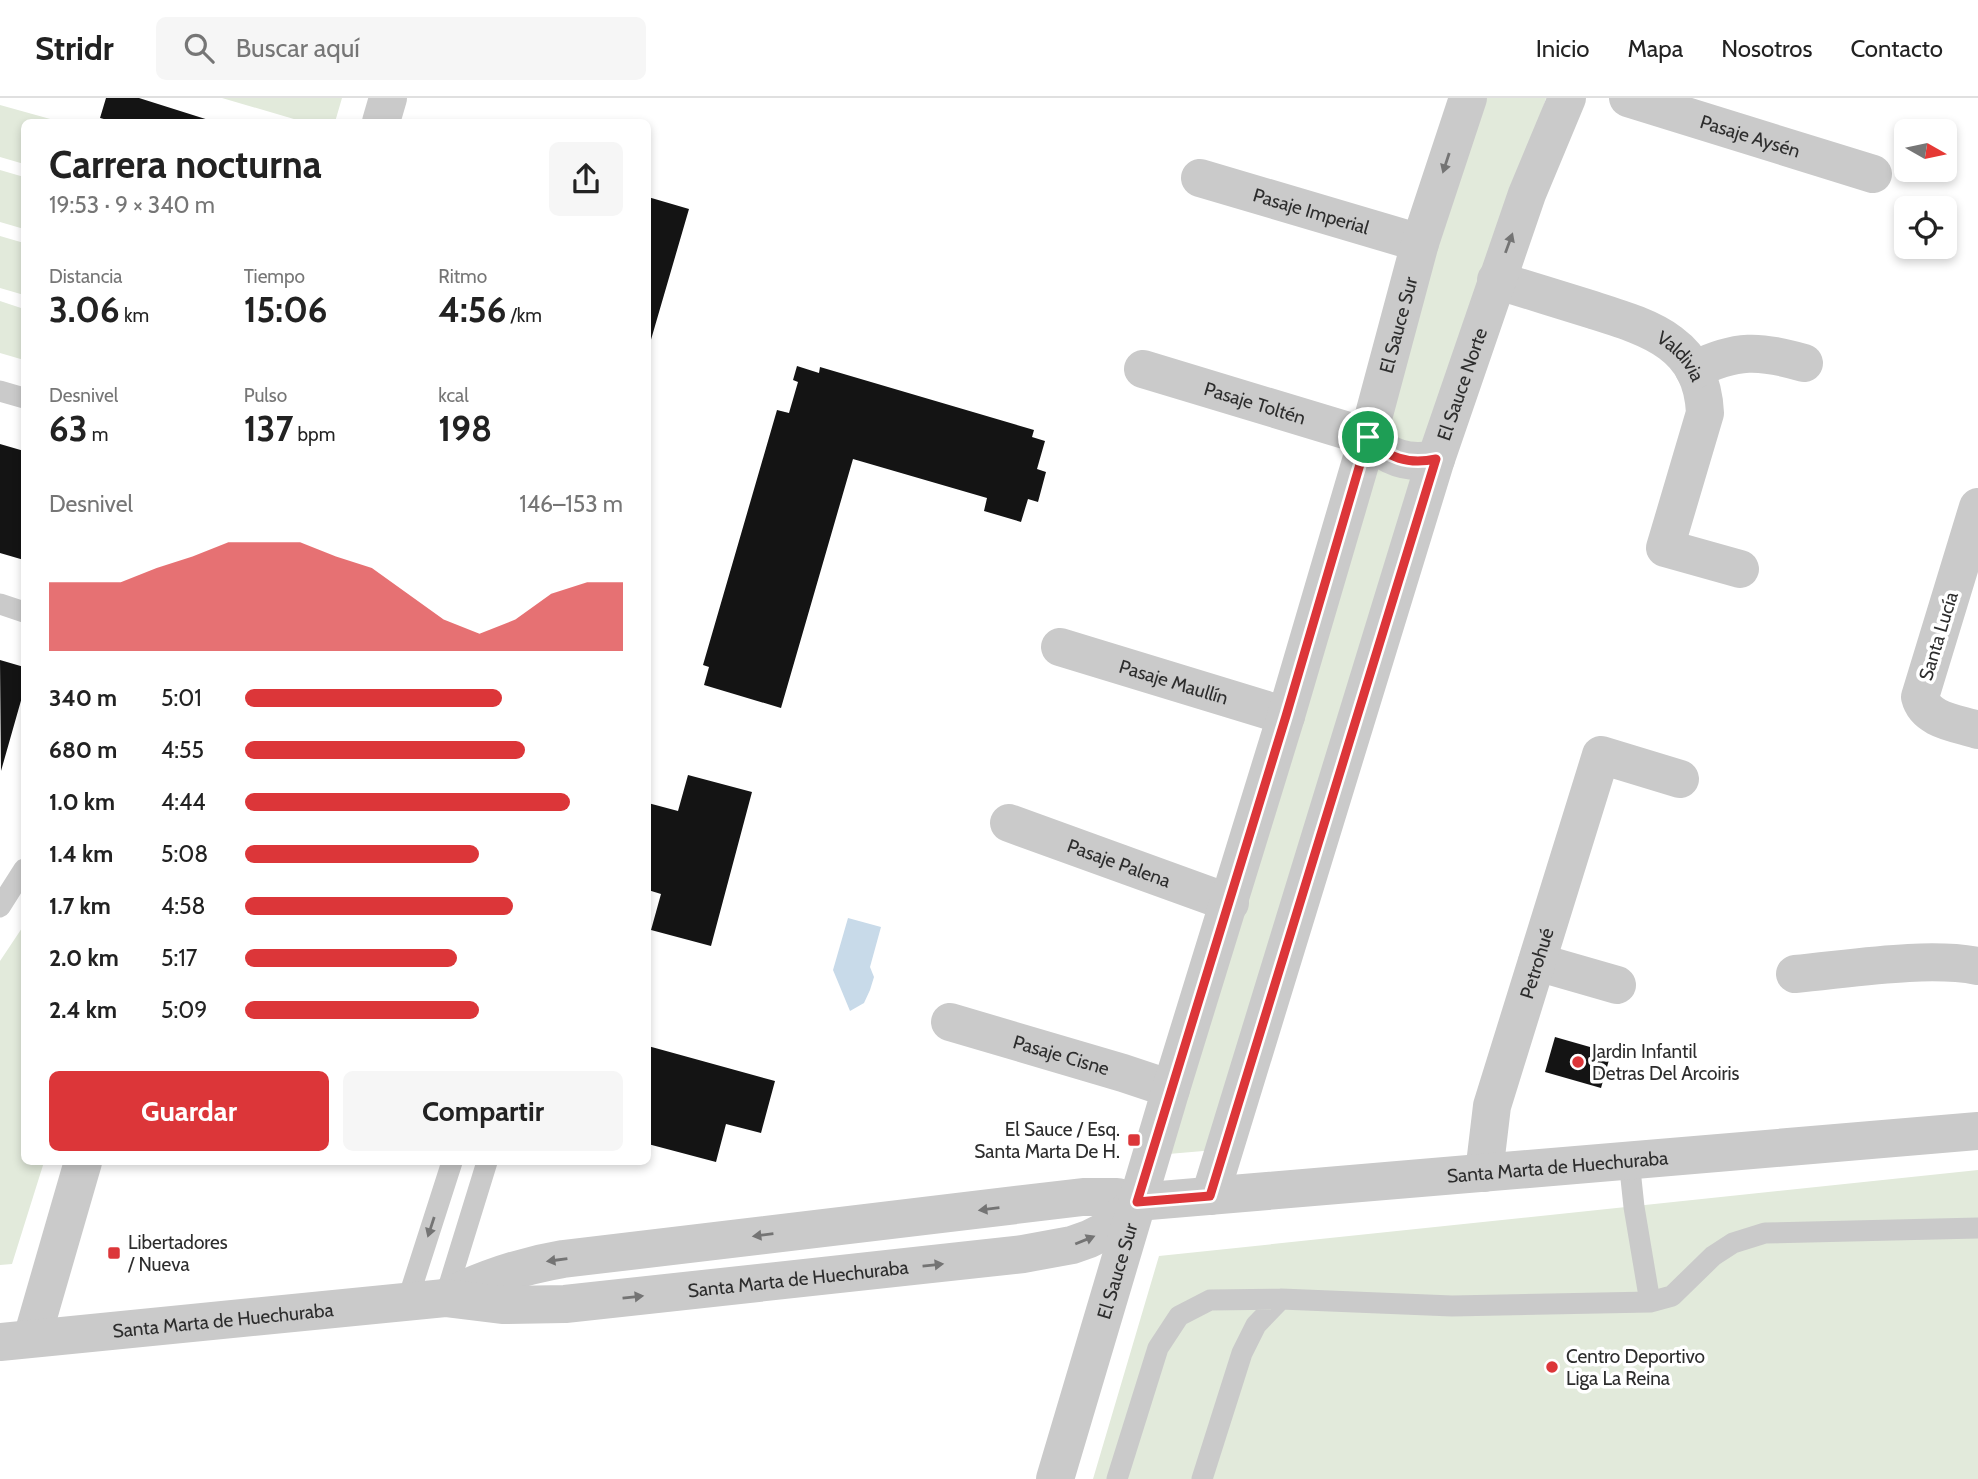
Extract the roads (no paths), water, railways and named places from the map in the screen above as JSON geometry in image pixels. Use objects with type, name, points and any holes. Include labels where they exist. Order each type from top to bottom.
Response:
[{"type":"street","points":[[382,119],[388,98]]},
{"type":"street","name":"El Sauce Sur","points":[[1055,1479],[1286,716],[1368,437],[1420,243],[1468,98]]},
{"type":"street","name":"El Sauce Norte","points":[[1210,1196],[1436,459],[1527,194],[1567,98]]},
{"type":"street","name":"Pasaje Aysén","points":[[1628,98],[1873,174]]},
{"type":"street","name":"Pasaje Imperial","points":[[1200,178],[1420,243]]},
{"type":"street","name":"Valdivia","points":[[1496,280],[1652,330],[1680,350],[1694,370],[1704,396],[1705,413],[1665,548],[1740,569]]},
{"type":"street","points":[[1694,370],[1723,357],[1751,352],[1804,363]]},
{"type":"street","name":"Pasaje Toltén","points":[[1143,369],[1368,437]]},
{"type":"street","points":[[1368,437],[1387,454],[1398,459],[1423,462],[1436,459]]},
{"type":"street","name":"Santa Lucía","points":[[1978,507],[1920,697],[1922,705],[1934,716],[1978,730]]},
{"type":"street","name":"Pasaje Maullín","points":[[1060,647],[1286,716]]},
{"type":"street","name":"Petrohué","points":[[1484,1173],[1492,1106],[1601,755],[1680,779]]},
{"type":"street","name":"Pasaje Palena","points":[[1009,823],[1230,903]]},
{"type":"street","points":[[1537,962],[1617,985]]},
{"type":"street","points":[[1795,974],[1925,963],[1978,967]]},
{"type":"street","name":"Pasaje Cisne","points":[[950,1022],[1171,1089]]},
{"type":"street","name":"Santa Marta de Huechuraba","points":[[445,1298],[508,1271],[563,1259],[1083,1197],[1117,1197],[1137,1202],[1978,1131]]},
{"type":"street","points":[[16,1340],[82,1165]]},
{"type":"street","name":"Santa Marta de Huechuraba","points":[[16,1340],[445,1298],[502,1305],[565,1304],[1023,1254],[1089,1239],[1105,1231],[1137,1202]]},
{"type":"lane","points":[[0,391],[21,397]]},
{"type":"lane","points":[[0,604],[21,611]]},
{"type":"lane","points":[[0,907],[21,874]]},
{"type":"lane","points":[[1629,1160],[1650,1302]]},
{"type":"lane","points":[[407,1302],[451,1165]]},
{"type":"lane","points":[[445,1298],[486,1165]]},
{"type":"lane","points":[[1117,1479],[1158,1348],[1180,1317],[1210,1300],[1281,1299],[1451,1306],[1650,1302],[1672,1296],[1713,1256],[1733,1243],[1765,1233],[1978,1228]]},
{"type":"lane","points":[[1202,1479],[1242,1353],[1256,1325],[1281,1299]]},
{"type":"water","points":[[848,918],[881,927],[870,967],[874,977],[870,990],[864,1003],[850,1011],[833,970]]},
{"type":"place","name":"Jardin Infantil Detras Del Arcoiris","points":[[1578,1062]]},
{"type":"place","name":"El Sauce / Esq. Santa Marta De H.","points":[[1134,1140]]},
{"type":"place","name":"Libertadores / Nueva","points":[[114,1253]]},
{"type":"place","name":"Centro Deportivo Liga La Reina","points":[[1552,1367]]}]
